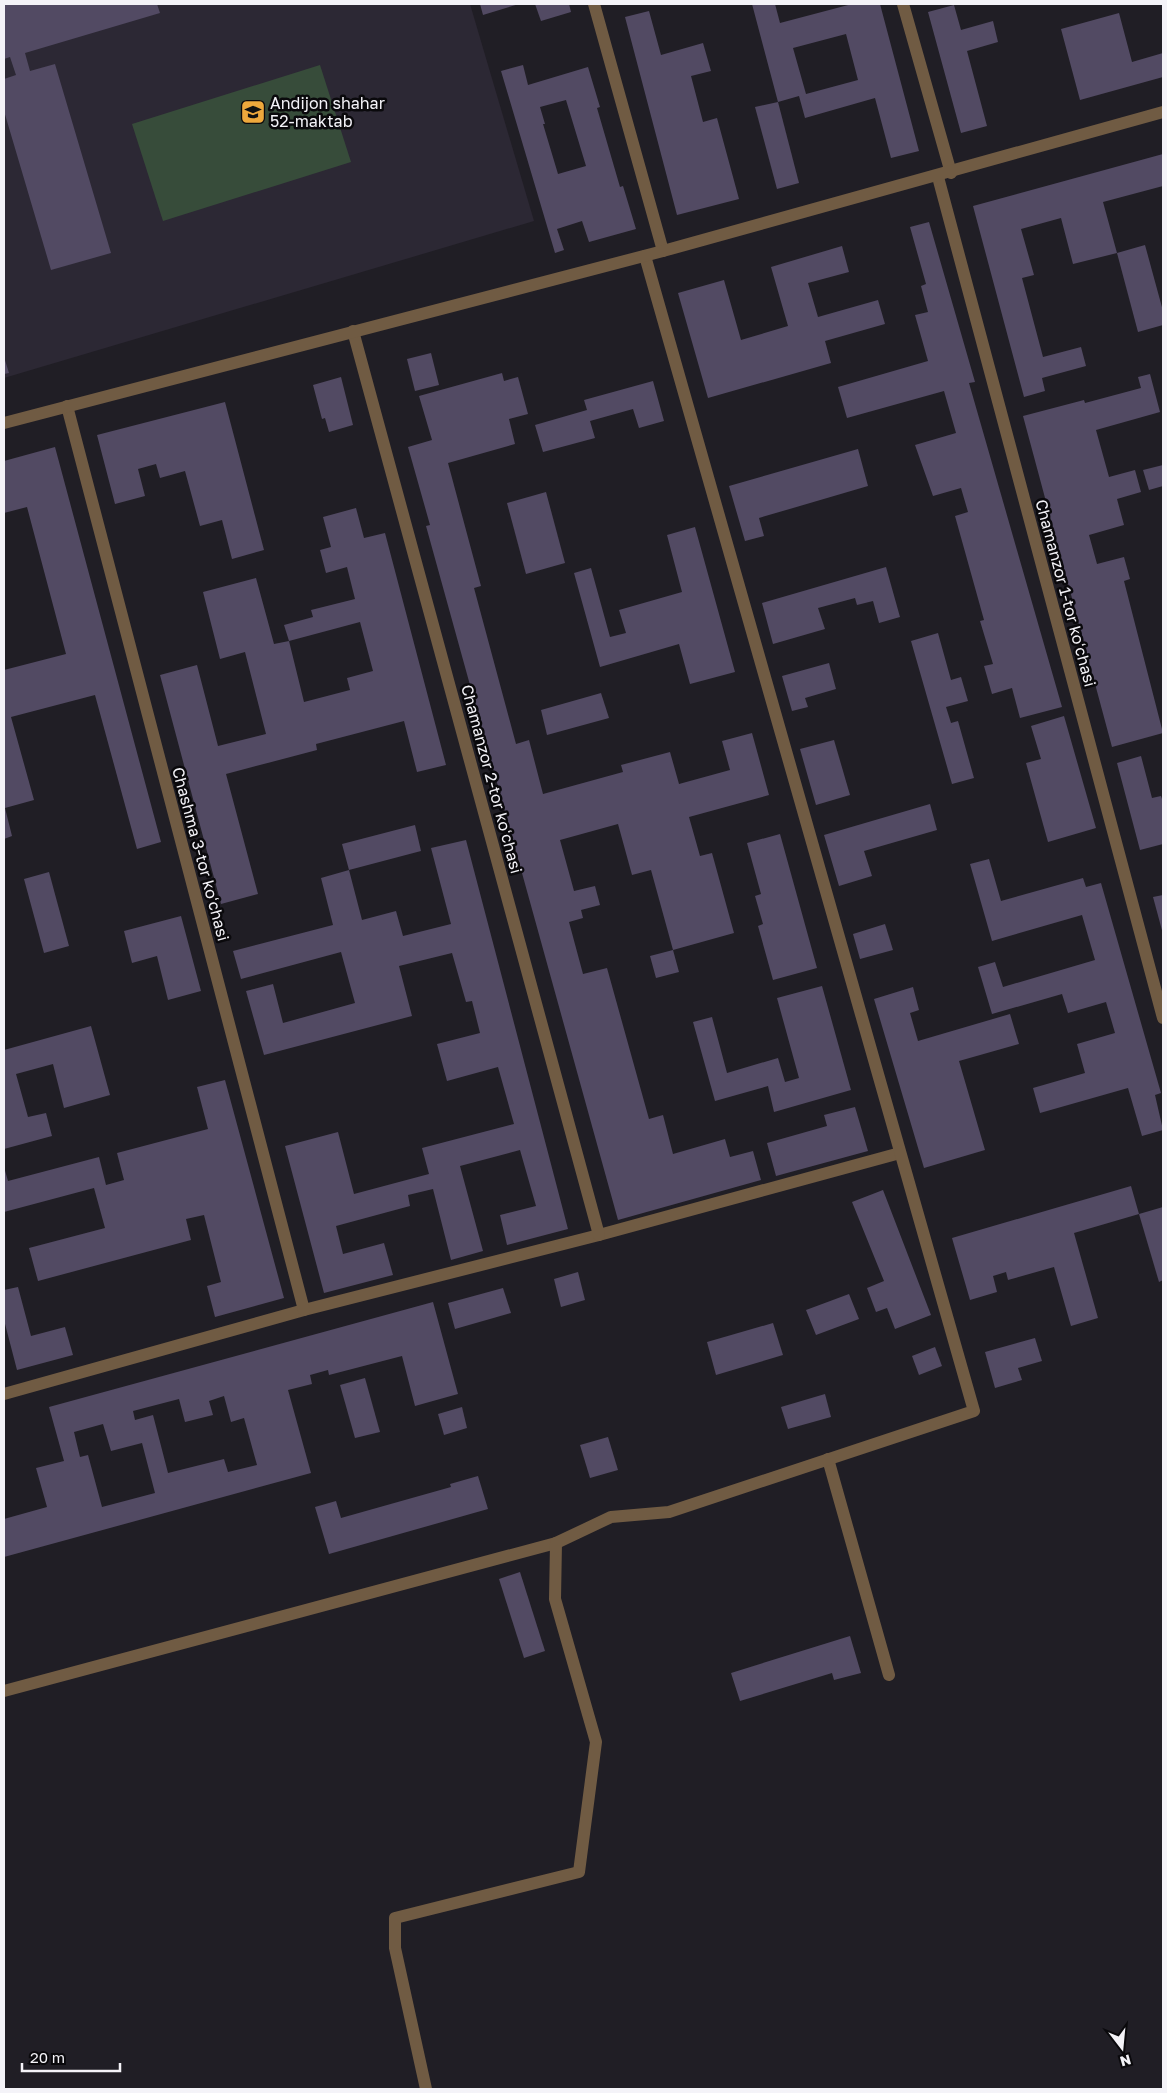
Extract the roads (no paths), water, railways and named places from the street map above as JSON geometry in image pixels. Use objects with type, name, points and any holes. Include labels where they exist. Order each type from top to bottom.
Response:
[{"type":"street","points":[[594,4],[663,252]]},
{"type":"street","points":[[903,4],[951,173]]},
{"type":"street","points":[[4,423],[663,252],[938,177],[1163,112]]},
{"type":"street","name":"Chamanzor 1-tor koʻchasi","points":[[938,177],[1163,1018]]},
{"type":"street","points":[[4,1692],[556,1543],[611,1517],[669,1512],[778,1478],[828,1459],[974,1411],[645,256]]},
{"type":"street","name":"Chamanzor 2-tor koʻchasi","points":[[354,331],[599,1235]]},
{"type":"street","name":"Chashma 3-tor koʻchasi","points":[[67,406],[304,1310]]},
{"type":"street","points":[[4,1394],[304,1310],[599,1235],[900,1153]]},
{"type":"street","points":[[828,1459],[889,1675]]},
{"type":"street","points":[[426,2089],[395,1948],[395,1918],[579,1872],[596,1742],[555,1599],[556,1543]]},
{"type":"place","name":"Andijon shahar 52-maktab","points":[[253,112]]}]
